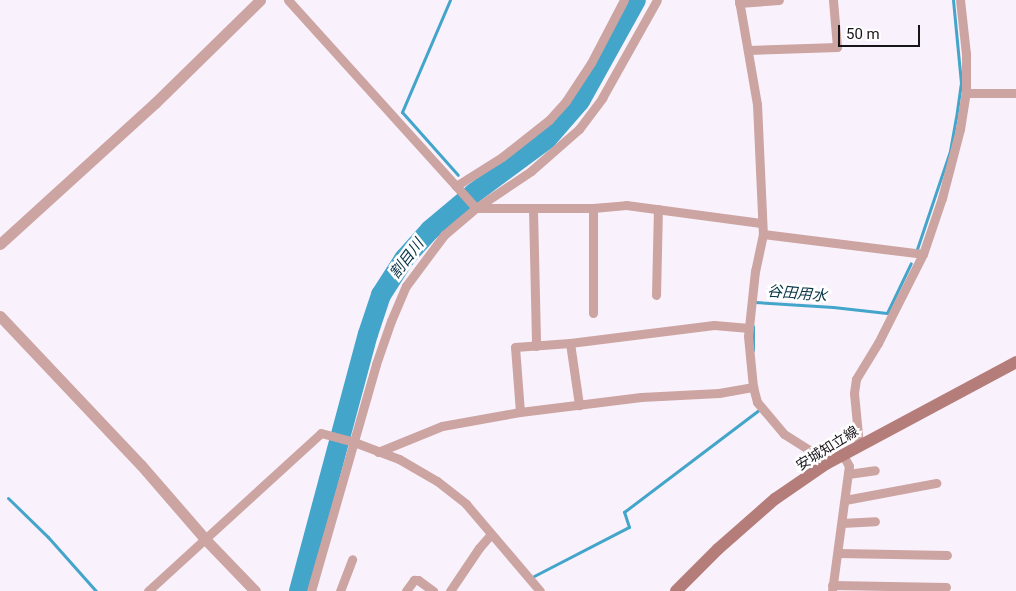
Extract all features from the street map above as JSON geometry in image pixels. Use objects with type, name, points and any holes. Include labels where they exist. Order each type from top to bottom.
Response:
[{"type":"main road","name":"安城知立線","points":[[676,591],[718,549],[775,499],[826,464],[1016,362]]},
{"type":"street","points":[[0,244],[155,103],[260,0]]},
{"type":"street","points":[[288,0],[476,208],[593,208],[626,205],[761,223]]},
{"type":"street","points":[[456,186],[502,158],[549,120],[566,101],[591,63],[624,0]]},
{"type":"street","points":[[311,591],[352,442],[384,338],[406,286],[444,235],[476,208],[531,171],[579,129],[602,98],[656,0]]},
{"type":"street","points":[[779,0],[739,2],[757,104],[763,234],[755,271],[748,336],[753,387],[757,402],[784,434],[822,458],[826,464]]},
{"type":"street","points":[[748,50],[837,47],[833,0]]},
{"type":"street","points":[[859,445],[854,393],[856,378],[878,343],[923,254],[942,198],[960,129],[966,93],[966,54],[960,0]]},
{"type":"street","points":[[966,93],[1016,92]]},
{"type":"street","points":[[593,208],[593,313]]},
{"type":"street","points":[[533,209],[536,346]]},
{"type":"street","points":[[656,295],[658,209]]},
{"type":"street","points":[[763,234],[923,254]]},
{"type":"street","points":[[0,316],[141,465],[205,539],[255,591]]},
{"type":"street","points":[[520,412],[515,348],[714,325],[749,328]]},
{"type":"street","points":[[570,343],[579,405]]},
{"type":"street","points":[[378,452],[442,426],[520,412],[641,397],[719,393],[753,387]]},
{"type":"street","points":[[148,591],[313,438],[322,433],[399,459],[437,480],[466,504],[540,591]]},
{"type":"street","points":[[844,454],[849,466],[832,588],[946,587]]},
{"type":"street","points":[[848,474],[875,470]]},
{"type":"street","points":[[845,500],[936,483]]},
{"type":"street","points":[[842,524],[875,521]]},
{"type":"street","points":[[450,591],[478,548],[491,534]]},
{"type":"street","points":[[838,553],[947,555]]},
{"type":"street","points":[[340,591],[352,559]]},
{"type":"street","points":[[406,591],[414,580],[418,580],[433,591]]},
{"type":"waterway","points":[[450,0],[402,112],[458,175]]},
{"type":"waterway","name":"割目川","points":[[299,591],[368,334],[381,295],[404,259],[430,230],[474,193],[547,139],[580,101],[636,0]]},
{"type":"waterway","name":"谷田用水","points":[[917,249],[950,151],[956,118],[961,83],[953,0]]},
{"type":"waterway","name":"割目川","points":[[470,189],[474,193]]},
{"type":"waterway","name":"谷田用水","points":[[755,302],[887,313],[911,263]]},
{"type":"waterway","name":"谷田用水","points":[[753,326],[753,350]]},
{"type":"waterway","name":"谷田用水","points":[[534,576],[629,527],[624,512],[759,410]]},
{"type":"waterway","points":[[8,498],[48,537],[96,591]]}]
